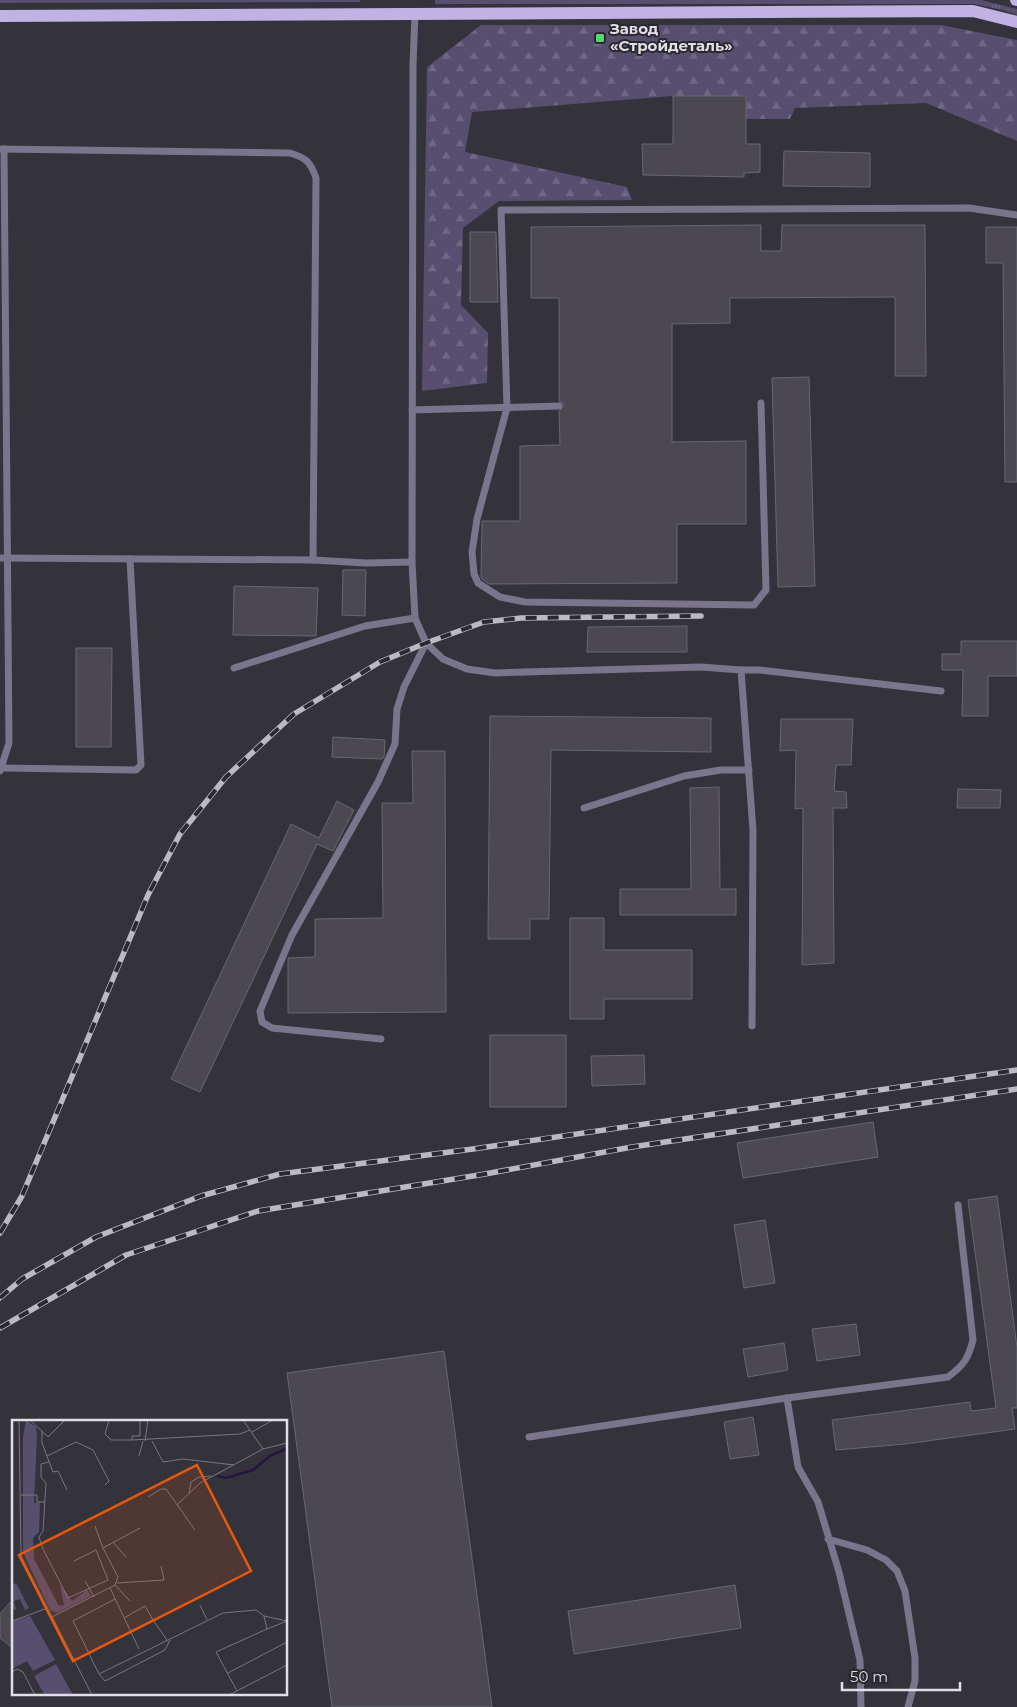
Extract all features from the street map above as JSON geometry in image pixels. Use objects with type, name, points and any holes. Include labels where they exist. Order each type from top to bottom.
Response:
[{"type":"main road","points":[[0,16],[415,6],[552,14],[973,11],[1017,22]]},
{"type":"lane","points":[[415,6],[413,65],[412,562],[415,618],[426,642],[444,659],[468,669],[495,673],[700,667],[760,670],[941,691]]},
{"type":"lane","points":[[130,559],[141,765],[136,770],[1,770],[9,743],[4,558],[2,149],[290,153],[302,157],[312,165],[316,178],[313,560]]},
{"type":"lane","points":[[761,403],[766,590],[754,605],[525,602],[500,597],[478,583],[474,574],[472,552],[477,519],[507,408],[501,210],[969,208],[1017,215]]},
{"type":"lane","points":[[412,410],[560,406]]},
{"type":"lane","points":[[4,558],[412,562]]},
{"type":"lane","points":[[234,668],[365,626],[415,618]]},
{"type":"lane","points":[[381,1039],[272,1028],[262,1022],[260,1011],[292,936],[378,782],[395,744],[397,710],[404,687],[426,642]]},
{"type":"lane","points":[[741,670],[753,839],[752,1026]]},
{"type":"lane","points":[[584,808],[684,776],[721,770],[749,770]]},
{"type":"lane","points":[[529,1437],[787,1398],[948,1377],[962,1367],[969,1356],[973,1340],[958,1205]]},
{"type":"lane","points":[[787,1398],[798,1467],[818,1502],[839,1572],[860,1660],[861,1707]]},
{"type":"lane","points":[[828,1538],[867,1550],[886,1560],[897,1571],[905,1591],[915,1658],[915,1681],[908,1707]]},
{"type":"green space","points":[[0,0],[360,0],[360,2],[0,3]]},
{"type":"green space","points":[[435,0],[981,0],[1017,9],[1017,15],[974,4],[435,4]]},
{"type":"green space","points":[[481,25],[941,25],[1017,40],[1017,141],[926,103],[795,108],[790,119],[746,119],[746,96],[673,96],[472,112],[465,152],[627,187],[632,200],[499,201],[463,228],[461,305],[488,333],[487,383],[422,391],[427,67]]},
{"type":"building","points":[[673,96],[746,96],[746,144],[760,144],[760,172],[744,173],[744,177],[643,175],[642,144],[673,144]]},
{"type":"building","points":[[784,151],[870,153],[870,187],[783,186]]},
{"type":"building","points":[[761,225],[761,251],[781,251],[782,225],[925,225],[926,376],[895,376],[895,297],[730,298],[730,323],[672,324],[672,442],[746,441],[746,524],[677,524],[677,583],[489,584],[482,579],[482,521],[520,521],[520,446],[560,445],[559,411],[564,406],[559,401],[559,298],[531,298],[531,227]]},
{"type":"building","points":[[986,227],[1017,227],[1017,482],[1005,482],[1003,263],[986,263]]},
{"type":"building","points":[[470,232],[496,232],[498,302],[470,302]]},
{"type":"building","points":[[809,377],[815,586],[778,587],[772,378]]},
{"type":"building","points":[[343,570],[366,570],[365,616],[342,615]]},
{"type":"building","points":[[234,586],[318,588],[316,636],[233,635]]},
{"type":"building","points":[[687,626],[687,652],[587,652],[588,627]]},
{"type":"building","points":[[961,641],[1017,641],[1017,676],[988,676],[988,716],[962,716],[963,670],[942,670],[942,654],[961,654]]},
{"type":"building","points":[[76,648],[112,648],[111,747],[76,747]]},
{"type":"building","points":[[490,716],[711,718],[711,752],[551,750],[549,919],[530,919],[530,939],[488,939]]},
{"type":"building","points":[[781,719],[853,719],[851,765],[836,765],[834,791],[846,792],[847,808],[833,808],[834,963],[802,965],[803,808],[795,809],[796,750],[780,751]]},
{"type":"building","points":[[333,737],[385,740],[384,757],[382,759],[332,757]]},
{"type":"building","points":[[412,751],[445,751],[446,1012],[288,1013],[288,958],[315,957],[315,919],[383,918],[382,803],[413,803]]},
{"type":"building","points":[[719,787],[720,889],[736,889],[736,915],[620,915],[620,889],[691,889],[690,788]]},
{"type":"building","points":[[958,789],[1001,790],[1000,808],[957,808]]},
{"type":"building","points":[[337,801],[354,810],[333,851],[317,844],[200,1092],[171,1079],[291,824],[319,838]]},
{"type":"building","points":[[570,918],[604,918],[604,950],[692,950],[692,999],[604,999],[604,1019],[570,1019]]},
{"type":"building","points":[[490,1035],[566,1035],[566,1107],[490,1107]]},
{"type":"building","points":[[644,1055],[645,1084],[592,1086],[591,1056]]},
{"type":"building","points":[[873,1122],[878,1157],[743,1178],[737,1143]]},
{"type":"building","points":[[997,1196],[1017,1347],[1017,1408],[1012,1408],[1015,1429],[905,1444],[836,1450],[832,1420],[970,1402],[971,1411],[996,1408],[968,1200]]},
{"type":"building","points":[[765,1220],[775,1283],[744,1288],[734,1225]]},
{"type":"building","points":[[856,1324],[860,1355],[817,1361],[812,1329]]},
{"type":"building","points":[[784,1343],[788,1370],[748,1377],[743,1349]]},
{"type":"building","points":[[444,1351],[492,1707],[332,1707],[287,1373]]},
{"type":"building","points":[[753,1417],[759,1455],[730,1459],[724,1422]]},
{"type":"building","points":[[735,1585],[741,1628],[574,1654],[568,1611]]},
{"type":"building","points":[[12,1600],[12,1647],[0,1638],[0,1614]]},
{"type":"railway","points":[[0,1233],[22,1196],[148,895],[180,834],[226,777],[294,714],[380,662],[484,622],[521,618],[701,616]]},
{"type":"railway","points":[[0,1298],[22,1279],[96,1237],[201,1196],[280,1174],[473,1149],[1017,1070]]},
{"type":"railway","points":[[0,1328],[126,1255],[258,1211],[485,1174],[632,1147],[1017,1089]]},
{"type":"place","name":"Завод «Стройдеталь»","points":[[600,38]]}]
